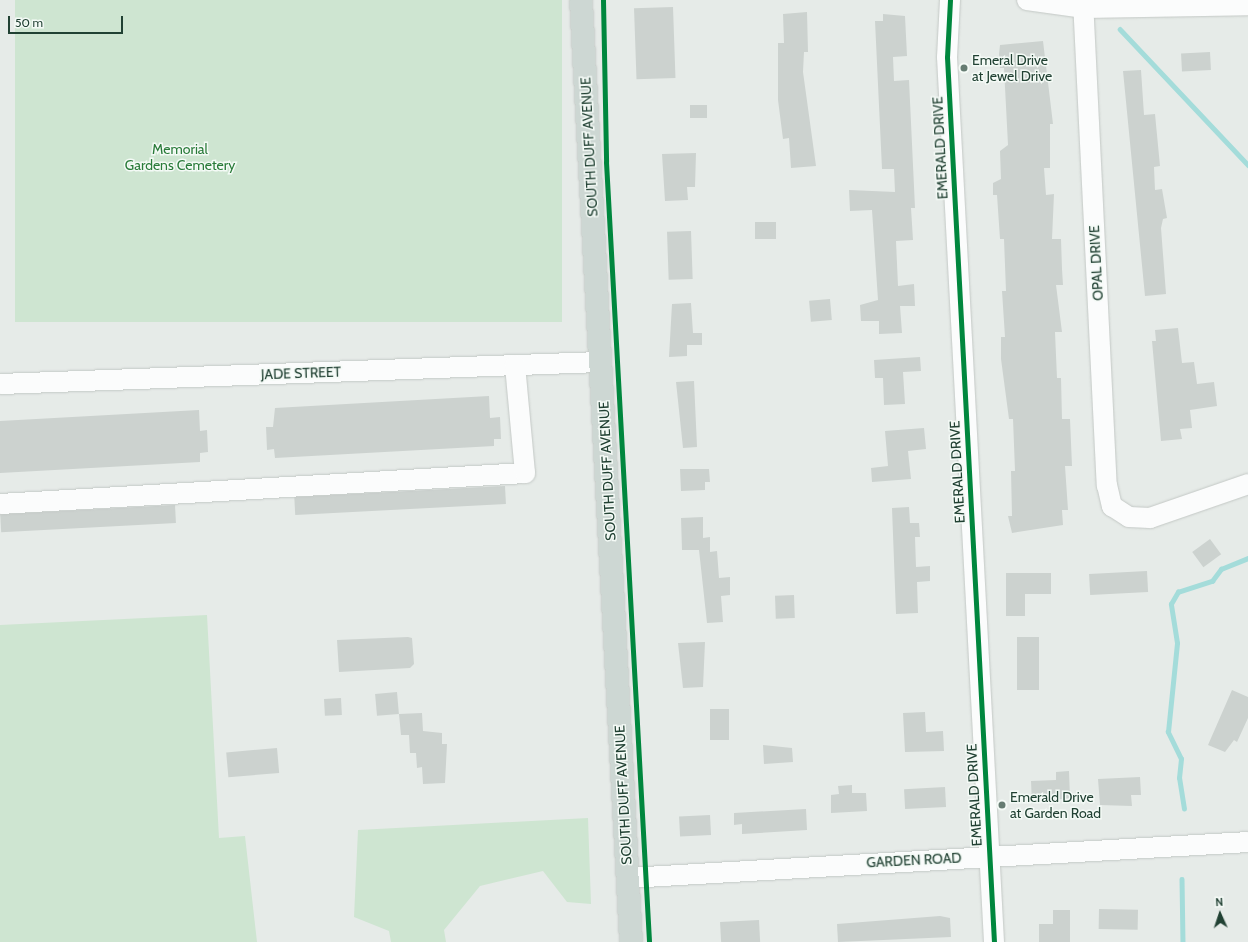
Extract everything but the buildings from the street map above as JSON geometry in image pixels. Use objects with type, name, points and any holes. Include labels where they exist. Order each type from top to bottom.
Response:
[{"type":"main road","name":"SOUTH DUFF AVENUE","points":[[581,0],[631,942]]},
{"type":"street","name":"EMERALD DRIVE","points":[[950,0],[947,57],[994,942]]},
{"type":"street","points":[[1027,0],[1083,4],[1248,5]]},
{"type":"street","name":"OPAL DRIVE","points":[[1083,4],[1107,485],[1112,506],[1129,517],[1150,518],[1248,484]]},
{"type":"street","name":"JADE STREET","points":[[0,384],[601,362]]},
{"type":"street","points":[[0,504],[525,473],[516,365]]},
{"type":"street","name":"GARDEN ROAD","points":[[628,878],[1248,842]]},
{"type":"green space","name":"Memorial Gardens Cemetery","points":[[15,0],[562,0],[562,322],[15,322]]},
{"type":"green space","points":[[207,615],[219,838],[245,836],[257,942],[0,942],[0,625]]},
{"type":"green space","points":[[588,818],[591,904],[567,902],[543,871],[480,886],[444,930],[446,942],[391,942],[389,931],[354,917],[358,830]]},
{"type":"waterway","points":[[1120,29],[1248,165]]},
{"type":"waterway","points":[[1184,809],[1179,778],[1181,759],[1168,732],[1177,643],[1171,604],[1178,592],[1212,581],[1221,569],[1248,558]]},
{"type":"waterway","points":[[1182,879],[1183,942]]},
{"type":"cycle path","points":[[603,0],[606,162],[649,942]]},
{"type":"cycle path","points":[[950,0],[947,57],[994,942]]},
{"type":"place","name":"Emeral Drive at Jewel Drive","points":[[964,68]]},
{"type":"place","name":"Emerald Drive at Garden Road","points":[[1002,805]]}]
